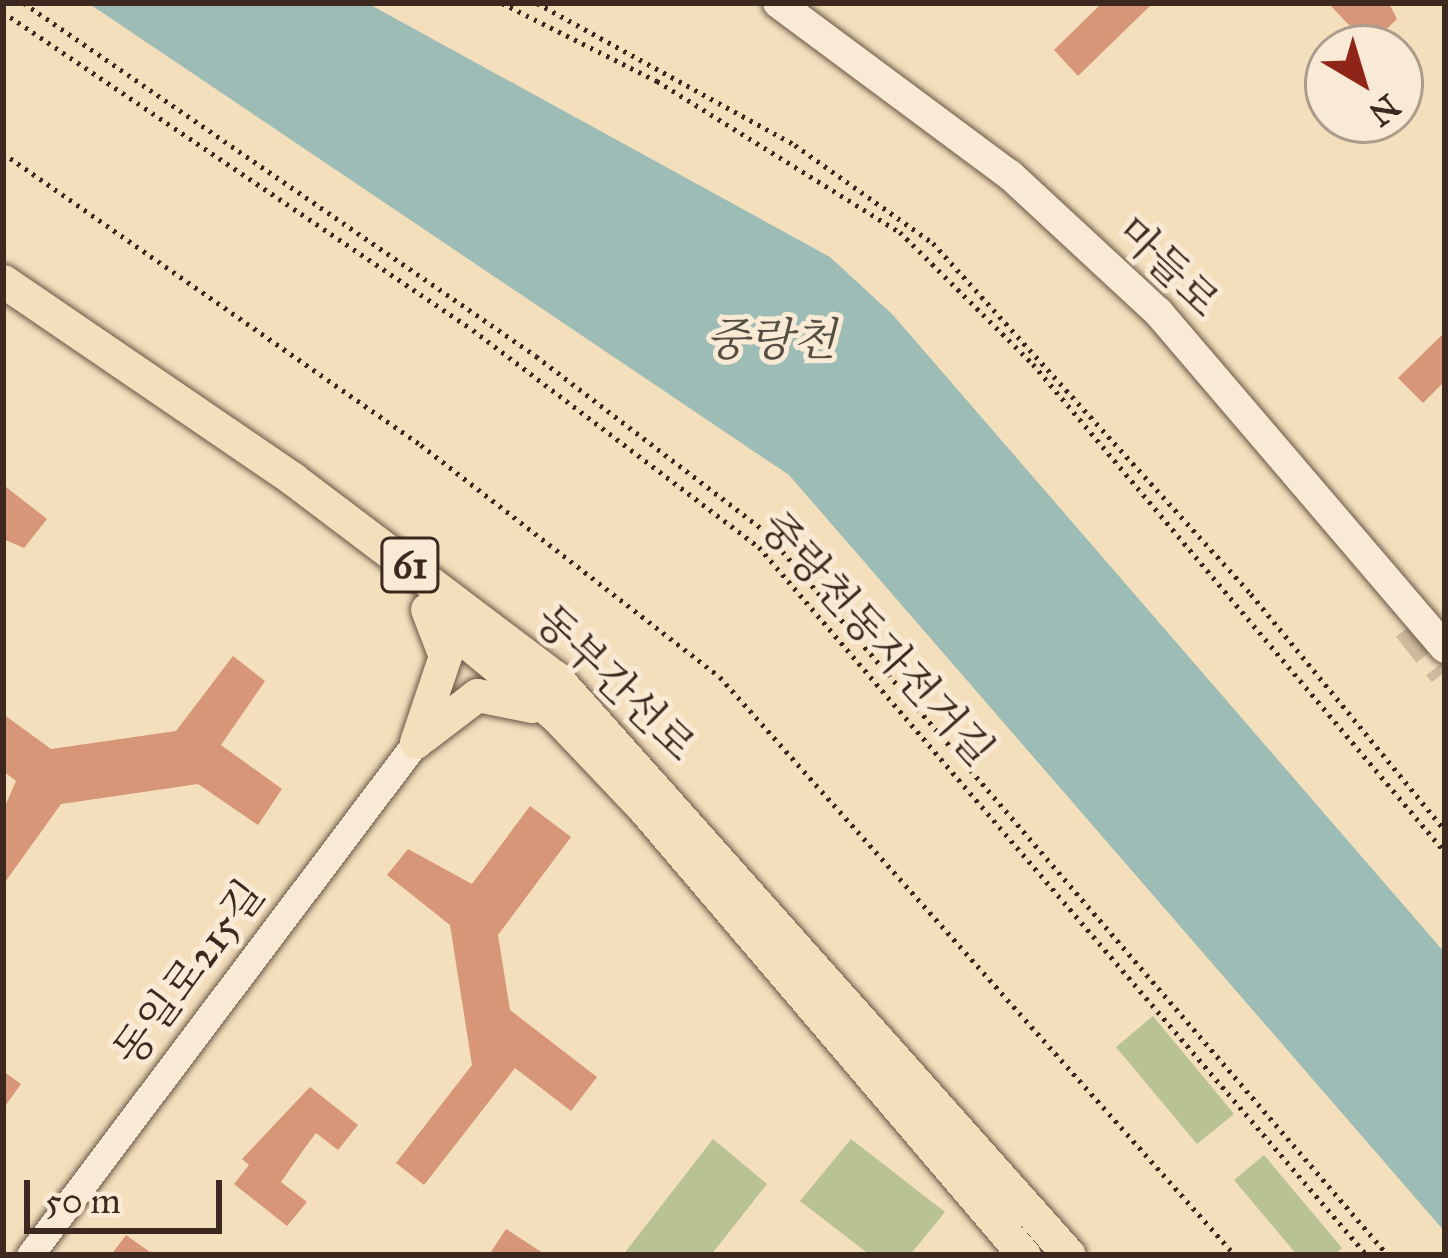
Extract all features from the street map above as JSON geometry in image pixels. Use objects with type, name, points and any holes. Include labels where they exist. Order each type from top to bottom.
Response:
[{"type":"highway","name":"동부간선로","points":[[11,288],[332,507],[586,708],[1069,1255]]},
{"type":"highway","points":[[332,507],[428,610],[555,715],[1024,1255]]},
{"type":"highway","points":[[416,742],[445,656],[428,610]]},
{"type":"highway","points":[[416,742],[477,695],[498,692],[555,715]]},
{"type":"main road","name":"마들로","points":[[778,3],[1010,175],[1158,312],[1445,648]]},
{"type":"street","name":"동일로215길","points":[[30,1255],[416,742]]},
{"type":"path","points":[[24,3],[536,356],[765,530],[1388,1255]]},
{"type":"path","points":[[502,3],[657,81],[901,232],[1059,394],[1445,853]]},
{"type":"path","points":[[537,3],[795,145],[933,243],[1236,577],[1445,830]]},
{"type":"path","name":"중랑천동자전거길","points":[[3,12],[473,330],[760,547],[1367,1255]]},
{"type":"path","points":[[3,153],[422,445],[720,677],[1234,1255]]},
{"type":"green space","points":[[1153,1016],[1234,1114],[1197,1144],[1116,1047]]},
{"type":"green space","points":[[713,1139],[767,1184],[711,1255],[623,1255]]},
{"type":"green space","points":[[851,1139],[945,1212],[910,1255],[870,1255],[800,1201]]},
{"type":"green space","points":[[1264,1155],[1342,1248],[1334,1255],[1297,1255],[1234,1180]]},
{"type":"water","name":"중랑천","points":[[88,3],[367,3],[830,257],[893,315],[1445,953],[1445,1232],[789,475]]},
{"type":"building","points":[[1102,3],[1153,3],[1078,76],[1054,50]]},
{"type":"building","points":[[1328,3],[1389,3],[1397,19],[1392,24],[1348,24]]},
{"type":"building","points":[[1445,332],[1445,381],[1423,403],[1398,378]]},
{"type":"building","points":[[6,487],[47,519],[24,548],[3,539]]},
{"type":"building","points":[[233,656],[265,681],[221,745],[282,789],[258,825],[198,784],[61,804],[3,885],[3,811],[16,781],[3,771],[3,714],[51,749],[176,731]]},
{"type":"building","points":[[530,806],[571,837],[498,935],[510,1010],[597,1077],[571,1111],[515,1068],[424,1185],[396,1163],[472,1065],[450,925],[387,875],[408,849],[472,884]]},
{"type":"building","points":[[3,1071],[21,1084],[3,1109]]},
{"type":"building","points":[[310,1087],[358,1125],[338,1150],[316,1133],[304,1149],[281,1182],[307,1202],[287,1226],[234,1184],[249,1165],[242,1159]]},
{"type":"building","points":[[506,1229],[546,1255],[489,1255]]},
{"type":"building","points":[[126,1235],[154,1255],[111,1255]]},
{"type":"tunnel","points":[[1409,626],[1445,672]]}]
